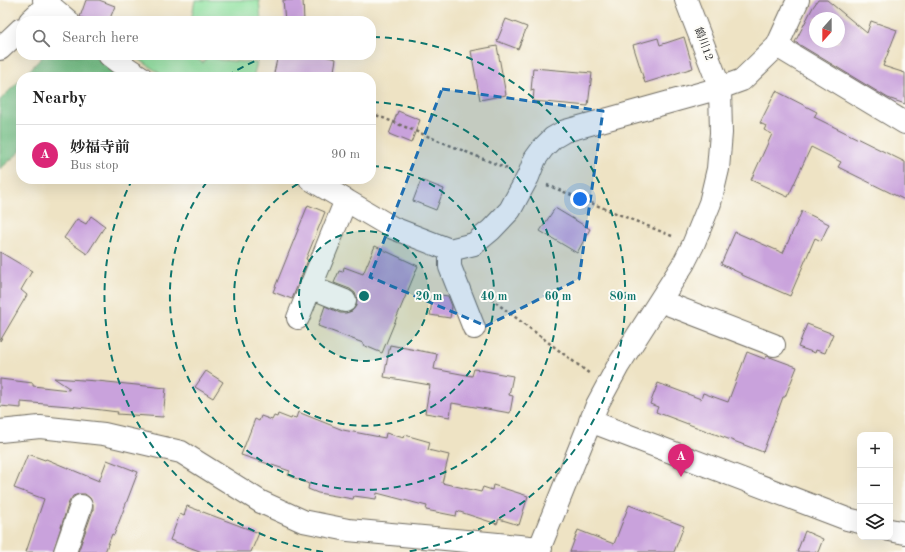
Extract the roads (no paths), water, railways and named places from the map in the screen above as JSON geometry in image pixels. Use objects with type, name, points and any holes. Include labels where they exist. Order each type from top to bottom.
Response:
[{"type":"street","name":"鶴川12","points":[[540,550],[590,421],[606,386],[684,263],[710,203],[718,169],[721,132],[720,88],[686,0]]},
{"type":"street","points":[[450,258],[474,244],[491,230],[510,210],[528,177],[535,159],[542,148],[553,138],[565,131],[720,88],[742,80],[777,46],[798,0]]},
{"type":"street","points":[[34,16],[46,2],[62,16]]},
{"type":"street","points":[[0,49],[16,34]]},
{"type":"street","points":[[777,46],[905,123]]},
{"type":"street","points":[[115,60],[133,72]]},
{"type":"street","points":[[319,184],[393,228],[450,258],[474,328]]},
{"type":"street","points":[[298,318],[346,200]]},
{"type":"street","points":[[310,287],[345,301]]},
{"type":"street","points":[[660,300],[774,345]]},
{"type":"street","points":[[590,421],[847,519],[857,521]]},
{"type":"street","points":[[0,431],[40,427],[104,434],[180,452],[261,502],[304,521],[348,530],[540,550]]},
{"type":"street","points":[[65,552],[81,506]]},
{"type":"street","points":[[893,531],[905,533]]},
{"type":"place","name":"妙福寺前","points":[[681,477]]}]
